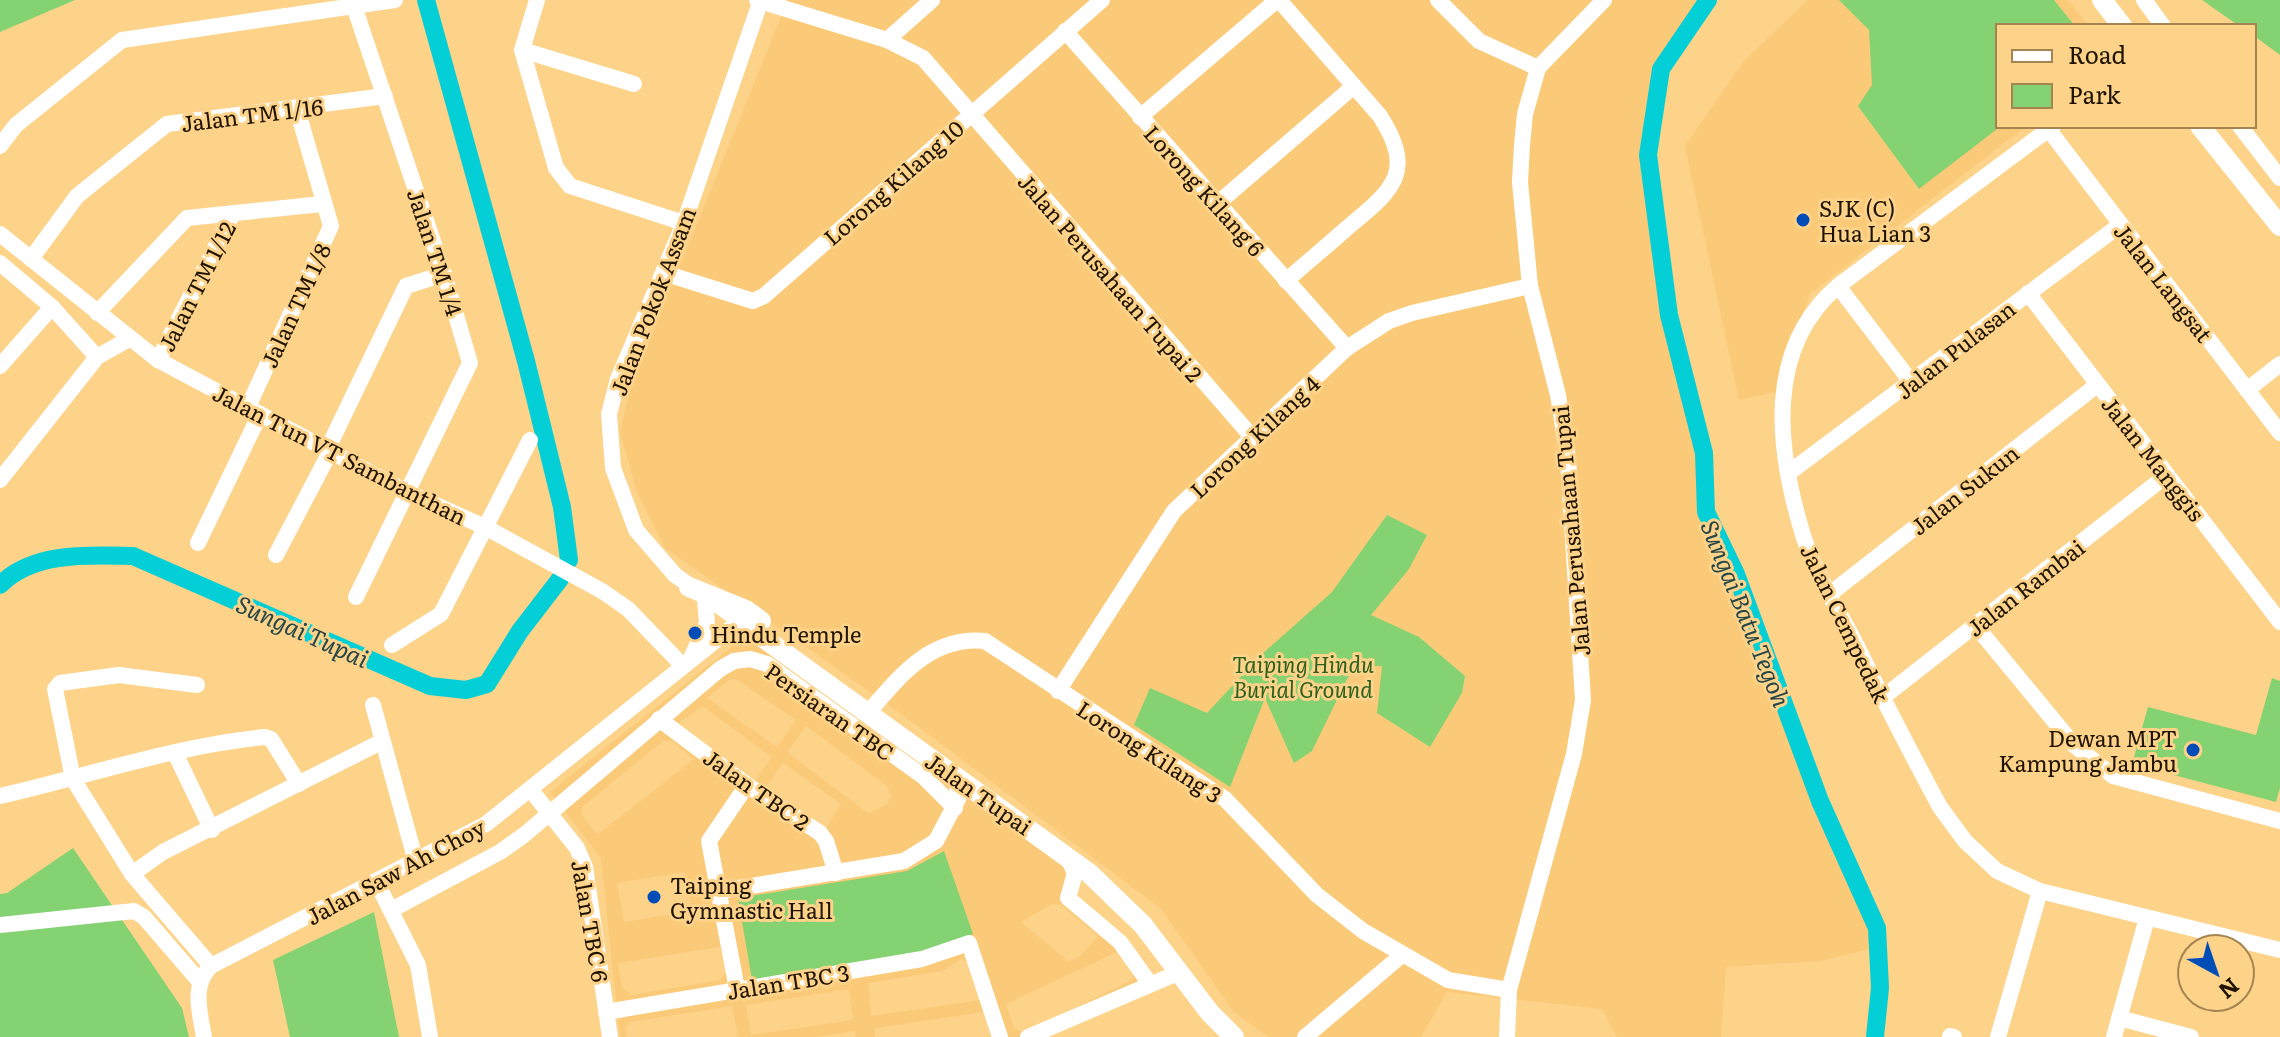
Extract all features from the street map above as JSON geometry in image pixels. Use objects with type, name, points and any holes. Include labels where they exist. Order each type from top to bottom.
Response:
[{"type":"main road","points":[[2102,0],[2120,24]]},
{"type":"main road","points":[[2202,128],[2280,226]]},
{"type":"main road","points":[[697,593],[746,610],[792,642],[822,667],[845,699]]},
{"type":"main road","name":"Jalan Tupai","points":[[740,621],[1064,853],[1104,886],[1143,925],[1210,1013],[1234,1037]]},
{"type":"street","points":[[0,146],[16,125],[122,40],[287,8],[354,6],[395,0]]},
{"type":"street","points":[[537,0],[522,50],[556,168],[570,186],[684,223]]},
{"type":"street","name":"Jalan Perusahaan Tupai 2","points":[[760,0],[887,40],[923,58],[969,115],[1253,438]]},
{"type":"street","name":"Jalan Pokok Assam","points":[[697,593],[636,530],[621,497],[609,440],[609,414],[618,379],[684,223],[760,0]]},
{"type":"street","points":[[887,40],[932,0]]},
{"type":"street","name":"Lorong Kilang 10","points":[[664,273],[753,301],[764,296],[1102,0]]},
{"type":"street","points":[[1140,117],[1278,0],[1391,133],[1398,164],[1389,192],[1286,281]]},
{"type":"street","points":[[1438,0],[1479,41],[1538,68]]},
{"type":"street","name":"Jalan Perusahaan Tupai","points":[[1507,1037],[1509,990],[1574,754],[1583,700],[1568,458],[1558,395],[1530,286],[1520,182],[1525,114],[1538,68],[1604,0]]},
{"type":"street","points":[[2144,0],[2162,24]]},
{"type":"street","name":"Jalan TM 1/4","points":[[354,6],[444,274],[470,363],[356,597]]},
{"type":"street","name":"Lorong Kilang 6","points":[[1065,31],[1347,348]]},
{"type":"street","points":[[522,50],[634,84]]},
{"type":"street","points":[[1217,204],[1354,86]]},
{"type":"street","name":"Jalan TM 1/16","points":[[31,259],[77,196],[167,124],[385,96]]},
{"type":"street","name":"Jalan TM 1/8","points":[[198,543],[331,226],[322,204],[297,109]]},
{"type":"street","name":"Jalan Langsat","points":[[2051,128],[2120,225],[2280,433]]},
{"type":"street","name":"Jalan Cempedak","points":[[2051,128],[1838,286],[1810,312],[1796,337],[1785,371],[1781,418],[1803,534],[1882,698],[1940,807],[1959,834],[1997,871],[2040,891],[2280,950]]},
{"type":"street","points":[[2242,128],[2280,178]]},
{"type":"street","points":[[97,313],[187,218],[322,204]]},
{"type":"street","name":"Jalan TM 1/12","points":[[158,360],[233,213]]},
{"type":"street","name":"Jalan Pulasan","points":[[1790,472],[2120,225]]},
{"type":"street","name":"Jalan Tun VT Sambanthan","points":[[0,234],[158,360],[405,491],[487,528],[615,600],[687,663]]},
{"type":"street","points":[[0,263],[52,307],[97,357]]},
{"type":"street","points":[[276,555],[406,286],[444,274]]},
{"type":"street","name":"Lorong Kilang 4","points":[[1058,691],[1174,511],[1347,348],[1389,321],[1412,313],[1530,286]]},
{"type":"street","points":[[1838,286],[1912,383]]},
{"type":"street","name":"Jalan Manggis","points":[[2028,293],[2280,622]]},
{"type":"street","points":[[0,366],[52,307]]},
{"type":"street","points":[[0,480],[97,357],[129,339]]},
{"type":"street","points":[[2247,390],[2280,364]]},
{"type":"street","name":"Jalan Sukun","points":[[1831,593],[2097,385]]},
{"type":"street","points":[[392,645],[441,614],[530,440]]},
{"type":"street","name":"Jalan Rambai","points":[[1882,698],[2167,475]]},
{"type":"street","points":[[687,663],[707,623],[697,593]]},
{"type":"street","name":"Jalan Tupai","points":[[697,593],[740,621]]},
{"type":"street","name":"Jalan Saw Ah Choy","points":[[200,982],[211,966],[377,883],[486,824],[740,621]]},
{"type":"street","points":[[1975,625],[2074,745],[2113,776],[2279,817]]},
{"type":"street","name":"Lorong Kilang 3","points":[[867,714],[917,661],[934,649],[968,640],[985,641],[1225,799],[1317,895],[1363,931],[1448,980],[1509,990]]},
{"type":"street","name":"Persiaran TBC","points":[[393,909],[500,852],[659,719],[734,661],[750,659],[767,664],[924,777],[955,808]]},
{"type":"street","points":[[197,685],[119,675],[57,685],[55,689],[73,779],[132,874],[211,966]]},
{"type":"street","points":[[373,705],[416,862]]},
{"type":"street","name":"Jalan TBC 2","points":[[659,719],[747,785],[820,833],[826,841],[836,873]]},
{"type":"street","points":[[0,796],[73,779],[126,762],[225,741],[268,738],[299,784]]},
{"type":"street","points":[[132,874],[163,852],[212,830],[381,742]]},
{"type":"street","points":[[175,753],[212,830]]},
{"type":"street","points":[[720,891],[904,861],[936,841],[959,797],[955,777]]},
{"type":"street","points":[[737,989],[709,841],[747,785]]},
{"type":"street","name":"Jalan TBC 6","points":[[530,789],[577,848],[585,867],[610,1037]]},
{"type":"street","points":[[955,808],[967,802],[992,802]]},
{"type":"street","points":[[1064,853],[1075,873],[1068,898],[1120,942],[1150,984]]},
{"type":"street","points":[[377,883],[393,909],[418,965],[430,1037]]},
{"type":"street","points":[[1071,893],[1087,886],[1104,886]]},
{"type":"street","points":[[1998,1037],[2040,891]]},
{"type":"street","points":[[0,925],[134,911],[144,917],[200,982],[198,999],[204,1037]]},
{"type":"street","points":[[2114,1037],[2147,918]]},
{"type":"street","name":"Jalan TBC 3","points":[[606,1012],[922,959],[969,943],[1000,1037]]},
{"type":"street","points":[[1305,1037],[1402,955]]},
{"type":"street","points":[[1028,1037],[1180,972]]},
{"type":"street","points":[[2119,1018],[2191,1037]]},
{"type":"shaded area","points":[[788,0],[1716,0],[1655,70],[1644,151],[1669,315],[1703,470],[1706,512],[1879,947],[1821,961],[1726,967],[1721,1037],[1617,1037],[1602,1009],[1447,992],[1421,1037],[1268,1037],[1234,1012],[1161,909],[897,711],[665,548],[637,492],[620,432],[631,386]]},
{"type":"shaded area","name":"SJK (C) Hua Lian 3","points":[[1808,0],[2067,0],[2087,24],[1996,24],[1996,128],[2023,128],[1810,294],[1776,392],[1739,400],[1685,146],[1743,62]]},
{"type":"shaded area","points":[[748,634],[1050,852],[1071,877],[1064,898],[1115,939],[1144,980],[1021,1037],[991,1037],[984,1012],[875,1028],[875,1037],[856,1037],[855,1031],[815,1037],[734,1037],[738,1036],[732,1006],[630,1022],[625,1029],[627,1037],[620,1037],[601,858],[550,792]],"holes":[[[736,679],[796,720],[777,747],[707,698],[729,680]],[[702,706],[772,757],[753,784],[683,733],[679,723]],[[806,726],[886,785],[892,796],[886,805],[868,813],[787,752]],[[663,741],[672,741],[694,759],[597,835],[581,814],[582,807]],[[783,763],[841,804],[827,827],[820,828],[764,789]],[[685,872],[691,911],[624,922],[617,883]],[[1052,904],[1061,905],[1098,936],[1078,958],[1068,961],[1021,922]],[[720,947],[726,972],[720,980],[632,995],[622,987],[618,963]],[[1119,951],[1134,971],[1132,980],[1023,1033],[1014,1028],[1006,1004]],[[960,960],[968,962],[981,1000],[871,1016],[868,983],[942,971]],[[849,989],[853,1020],[751,1035],[746,1005]]]},
{"type":"green space","points":[[0,0],[75,0],[0,32]]},
{"type":"green space","points":[[1839,0],[2054,0],[2073,24],[1996,24],[1998,128],[1919,189],[1858,106],[1872,85],[1869,30]]},
{"type":"green space","points":[[2202,0],[2280,0],[2280,55],[2256,37],[2256,24],[2236,24]]},
{"type":"green space","name":"Taiping Hindu Burial Ground","points":[[1387,515],[1427,535],[1409,569],[1371,615],[1419,637],[1465,676],[1462,693],[1430,747],[1377,713],[1382,666],[1353,667],[1312,751],[1294,763],[1265,698],[1230,787],[1134,725],[1150,688],[1207,713],[1261,655],[1332,592]]},
{"type":"green space","points":[[2272,678],[2280,681],[2280,788],[2276,802],[2132,764],[2148,707],[2256,735]]},
{"type":"green space","points":[[73,848],[182,1008],[189,1037],[0,1037],[0,894],[7,893]]},
{"type":"green space","points":[[944,851],[973,934],[922,954],[752,980],[738,898],[907,871]]},
{"type":"green space","points":[[374,912],[399,1037],[290,1037],[273,960]]},
{"type":"waterway","name":"Sungai Tupai","points":[[426,0],[526,361],[562,507],[569,560]]},
{"type":"waterway","name":"Sungai Batu Tegoh","points":[[1708,0],[1661,69],[1648,155],[1669,315],[1704,453],[1706,512],[1736,574],[1820,801],[1877,928],[1880,988],[1875,1037]]},
{"type":"waterway","name":"Sungai Tupai","points":[[0,585],[29,566],[63,557],[133,556],[430,686],[466,690],[487,684],[520,631],[560,579]]},
{"type":"place","name":"SJK (C) Hua Lian 3","points":[[1803,220]]},
{"type":"place","name":"Hindu Temple","points":[[695,633]]},
{"type":"place","name":"Dewan MPT Kampung Jambu","points":[[2193,750]]},
{"type":"place","name":"Taiping Gymnastic Hall","points":[[654,897]]}]
